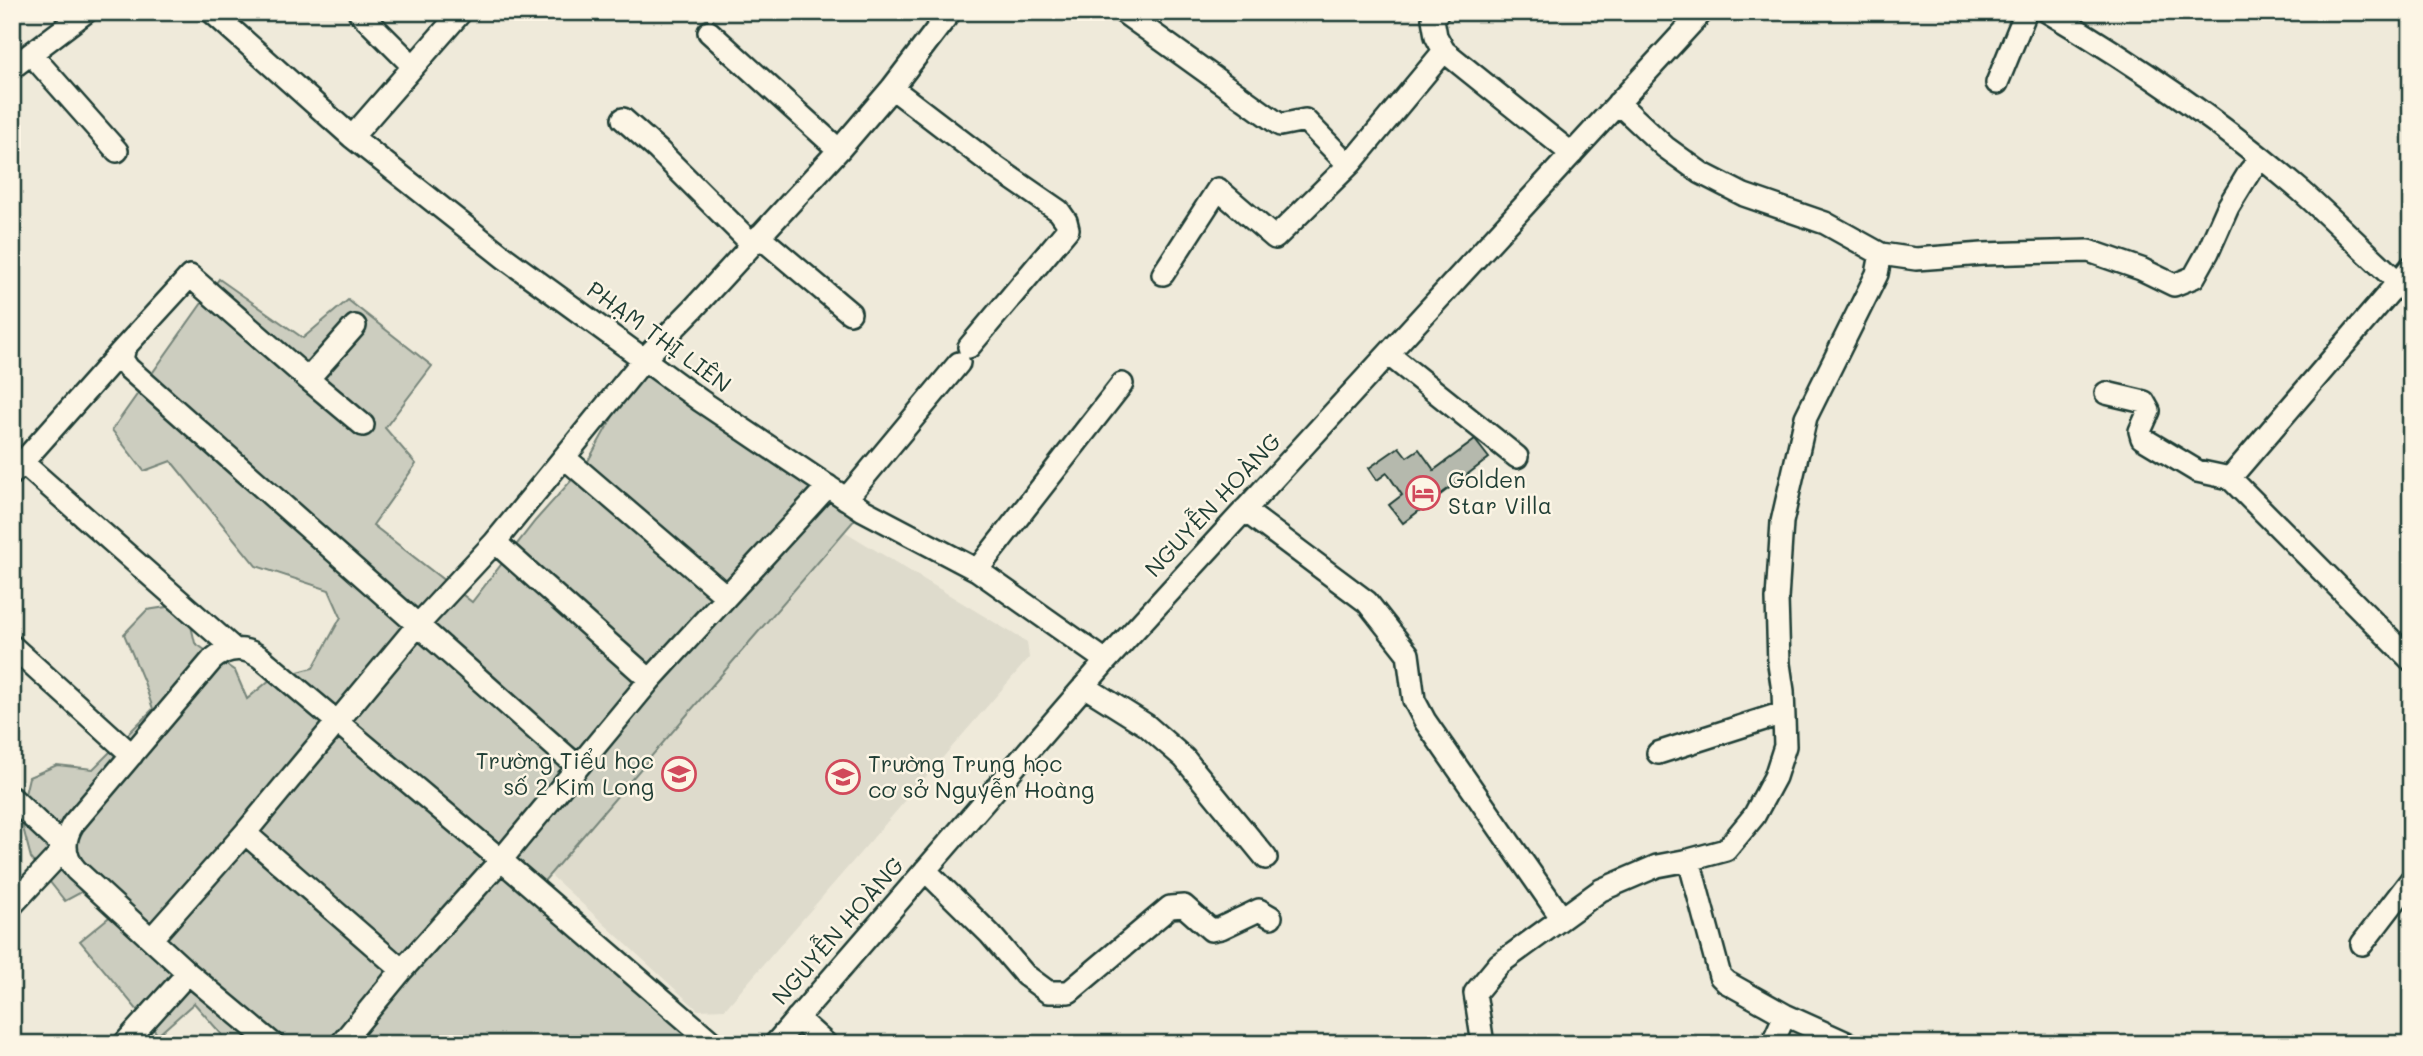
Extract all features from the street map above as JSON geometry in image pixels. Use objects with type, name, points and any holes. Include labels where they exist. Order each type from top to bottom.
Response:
[{"type":"street","points":[[12,68],[86,12]]},
{"type":"street","name":"PHẠM THỊ LIÊN","points":[[212,12],[352,137],[505,258],[701,401],[863,510],[976,570],[1106,661]]},
{"type":"street","points":[[359,12],[413,66]]},
{"type":"street","points":[[352,137],[461,12]]},
{"type":"street","points":[[152,938],[245,833],[416,626],[495,542],[645,358],[839,150],[892,89],[950,12]]},
{"type":"street","points":[[1123,12],[1280,125],[1305,120],[1341,157],[1351,163]]},
{"type":"street","points":[[1437,12],[1433,19],[1434,27],[1444,51],[1572,154]]},
{"type":"street","name":"NGUYỄN HOÀNG","points":[[775,1044],[1106,661],[1702,12]]},
{"type":"street","points":[[1997,83],[2026,12]]},
{"type":"street","points":[[2048,12],[2105,45],[2221,126],[2404,274],[2230,478]]},
{"type":"street","points":[[709,32],[839,150]]},
{"type":"street","points":[[1163,274],[1218,189],[1275,238],[1351,163],[1444,51]]},
{"type":"street","points":[[30,54],[117,151]]},
{"type":"street","points":[[846,499],[1068,229],[1059,211],[892,89]]},
{"type":"street","points":[[1618,103],[1665,147],[1700,173],[1744,195],[1825,223],[1881,254],[1916,259],[2089,251],[2141,269],[2174,285],[2193,276],[2208,252],[2228,207],[2261,159]]},
{"type":"street","points":[[623,119],[756,240],[850,313]]},
{"type":"street","points":[[1483,1044],[1475,993],[1499,964],[1601,890],[1657,866],[1726,850],[1755,816],[1775,777],[1785,746],[1777,598],[1783,522],[1806,417],[1877,274],[1881,254]]},
{"type":"street","points":[[234,649],[17,468],[190,276],[363,425]]},
{"type":"street","points":[[308,379],[355,326]]},
{"type":"street","points":[[125,347],[122,359],[128,368],[577,766]]},
{"type":"street","points":[[1388,354],[1517,457]]},
{"type":"street","points":[[976,570],[1122,384]]},
{"type":"street","points":[[2106,393],[2147,404],[2148,414],[2140,433],[2144,440],[2197,471],[2230,478],[2411,660]]},
{"type":"street","points":[[565,458],[726,596]]},
{"type":"street","points":[[341,1044],[402,970],[501,860],[650,680],[828,486]]},
{"type":"street","points":[[1244,510],[1367,602],[1408,654],[1414,700],[1425,721],[1562,917]]},
{"type":"street","points":[[495,542],[650,680]]},
{"type":"street","points":[[12,646],[132,755]]},
{"type":"street","points":[[273,1044],[188,973],[76,870],[67,857],[65,848],[68,831],[73,824],[212,660],[234,649],[253,652],[501,860],[714,1044]]},
{"type":"street","points":[[1084,686],[1146,725],[1184,758],[1266,858]]},
{"type":"street","points":[[1658,753],[1783,713]]},
{"type":"street","points":[[12,799],[65,848]]},
{"type":"street","points":[[245,833],[402,970]]},
{"type":"street","points":[[12,905],[65,848]]},
{"type":"street","points":[[1689,860],[1720,976],[1785,1016],[1849,1044]]},
{"type":"street","points":[[925,870],[990,934],[1025,975],[1048,992],[1069,992],[1170,907],[1184,906],[1211,930],[1259,910],[1271,917]]},
{"type":"street","points":[[2362,944],[2411,880]]},
{"type":"street","points":[[124,1044],[188,973]]},
{"type":"street","points":[[1772,1044],[1785,1016]]},
{"type":"street","points":[[797,1018],[826,1044]]},
{"type":"shaded area","points":[[219,279],[303,338],[348,300],[432,366],[385,428],[416,464],[373,525],[472,602],[535,521],[587,463],[645,358],[863,510],[533,894],[708,1044],[230,1044],[194,1003],[158,1035],[80,941],[119,909],[100,882],[65,901],[31,858],[20,816],[29,777],[57,765],[93,769],[153,709],[124,634],[147,610],[186,604],[195,643],[235,671],[247,699],[271,679],[313,668],[341,617],[329,590],[256,566],[171,461],[144,471],[112,430]]},
{"type":"shaded area","points":[[834,525],[1027,642],[1029,658],[725,1009],[698,1010],[530,856]]},
{"type":"building","points":[[1475,440],[1489,458],[1403,523],[1389,505],[1402,495],[1387,473],[1377,480],[1369,468],[1399,447],[1407,457],[1419,449],[1434,470]]},
{"type":"place","name":"Golden Star Villa","points":[[1423,493]]},
{"type":"place","name":"Trường Tiểu học số 2 Kim Long","points":[[679,774]]},
{"type":"place","name":"Trường Trung học cơ sở Nguyễn Hoàng","points":[[843,777]]}]
